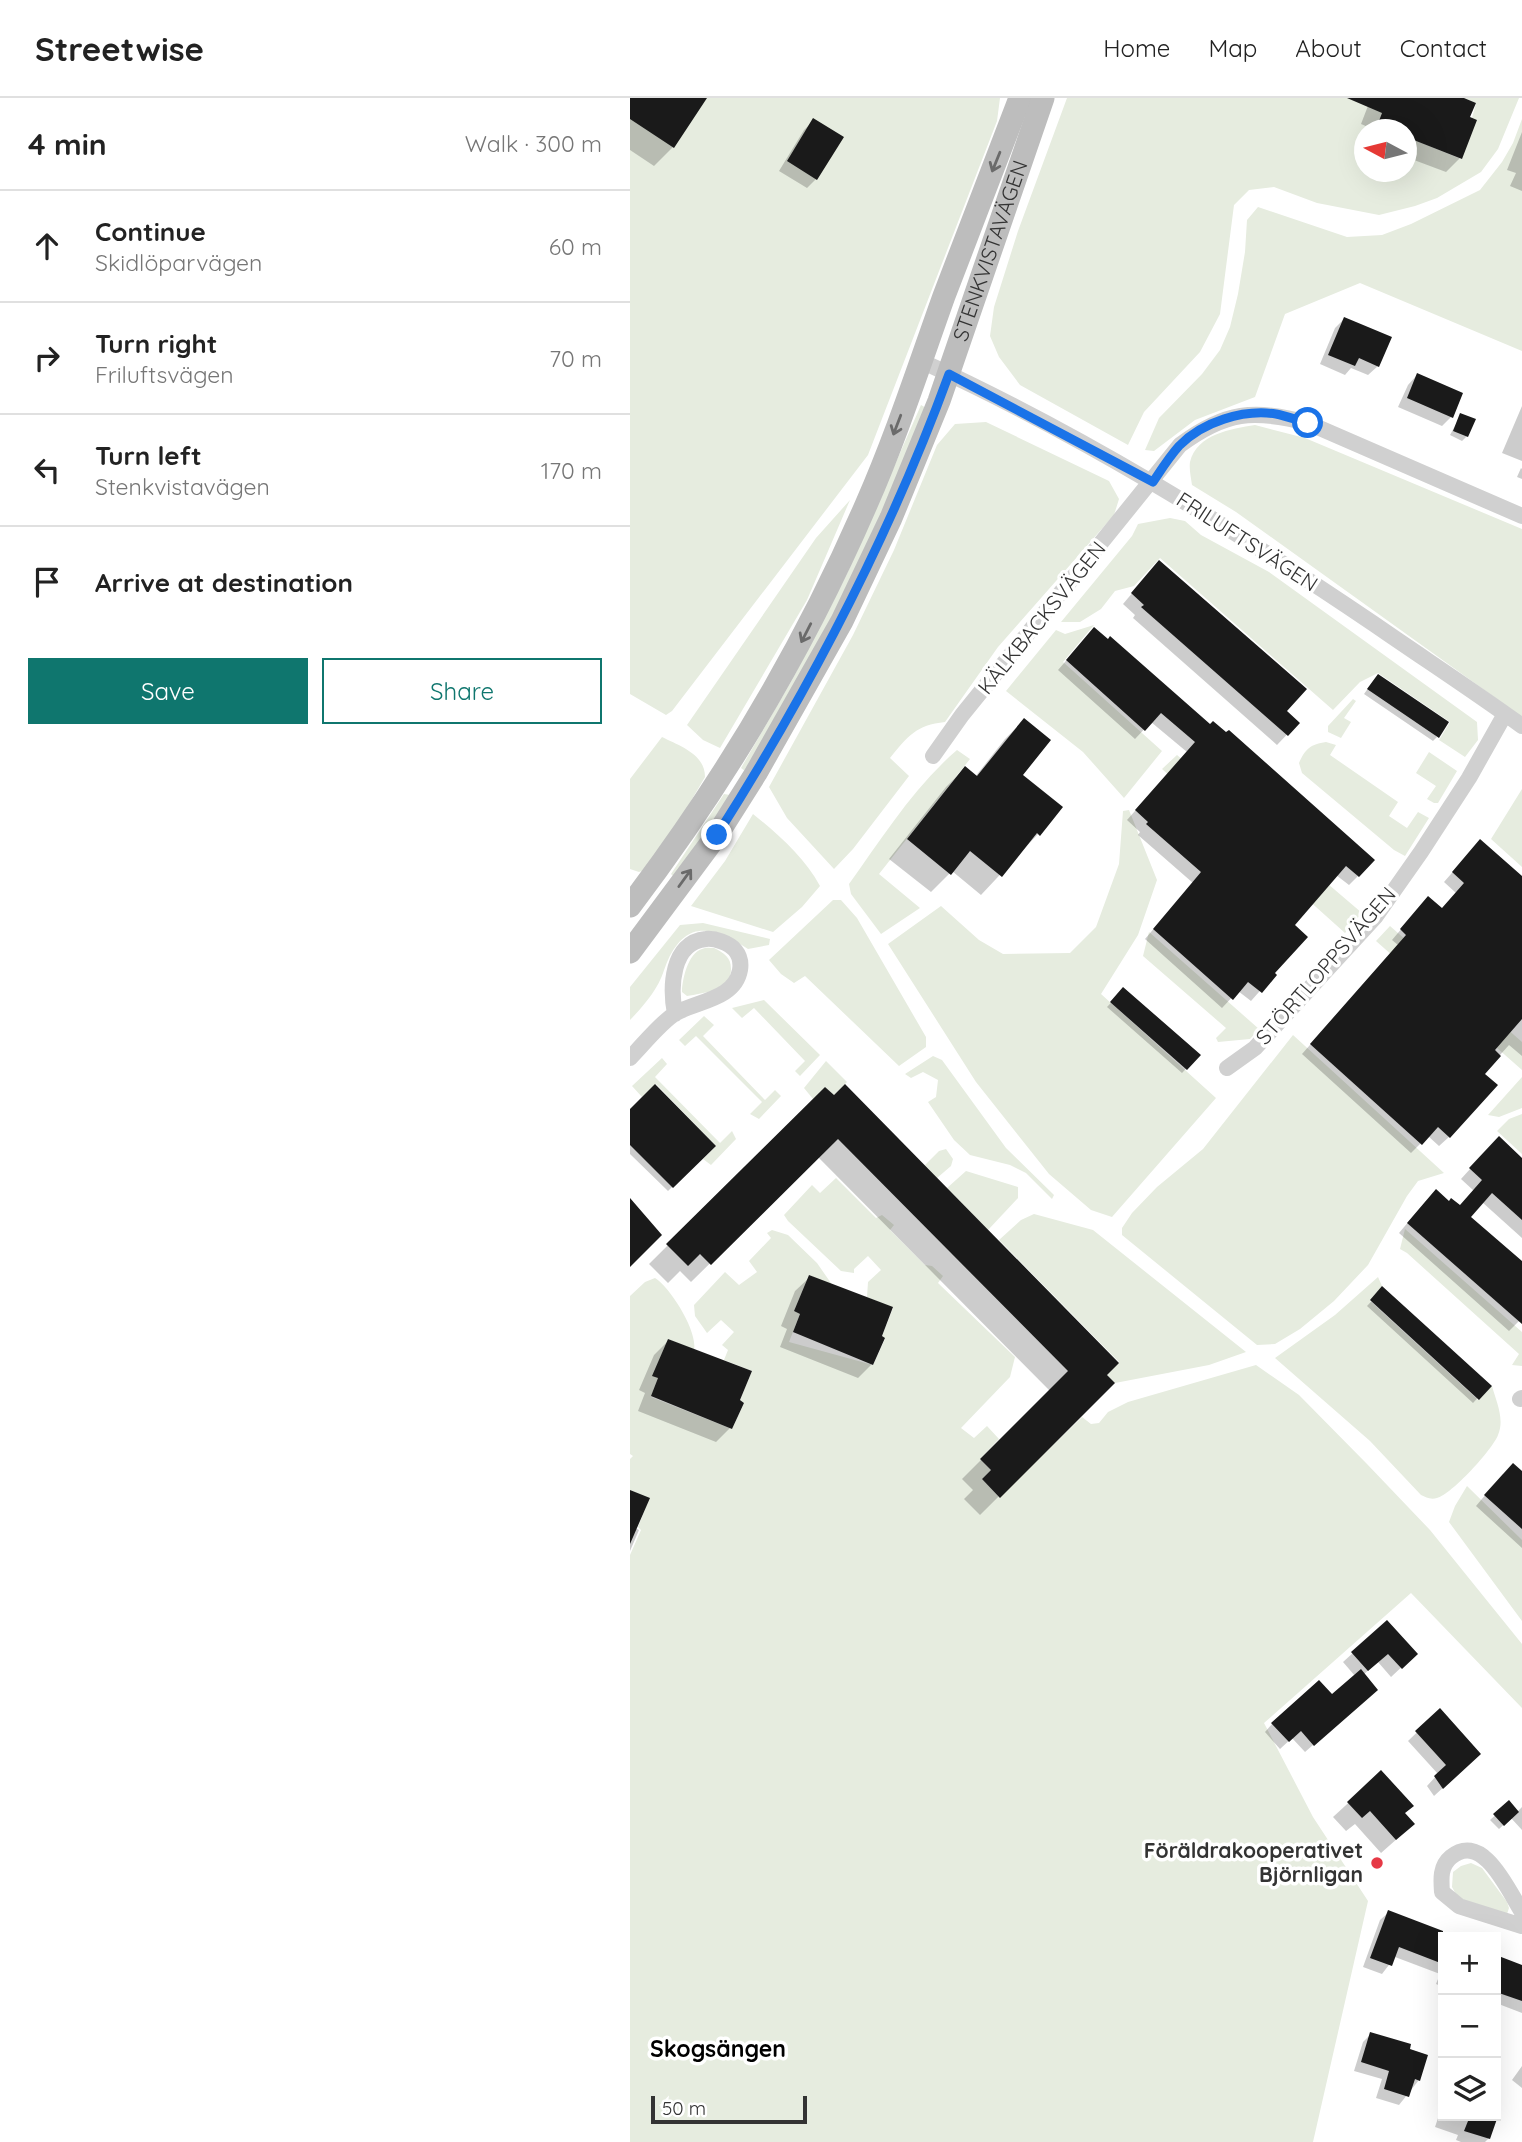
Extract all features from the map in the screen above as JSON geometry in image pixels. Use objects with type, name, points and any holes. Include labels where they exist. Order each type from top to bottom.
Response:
[{"type":"main road","name":"STENKVISTAVÄGEN","points":[[634,895],[682,835],[734,757],[800,645],[867,503],[1020,98]]},
{"type":"main road","name":"STENKVISTAVÄGEN","points":[[630,952],[717,835],[757,773],[842,621],[891,518],[949,374],[1043,98]]},
{"type":"main road","points":[[634,895],[662,910]]},
{"type":"street","name":"FRILUFTSVÄGEN","points":[[921,361],[1153,482],[1263,550],[1522,726]]},
{"type":"street","name":"KÄLKBACKSVÄGEN","points":[[933,756],[962,715],[1153,482],[1180,445],[1202,429],[1224,419],[1249,414],[1275,414],[1308,423],[1522,516]]},
{"type":"street","name":"STÖRTLOPPSVÄGEN","points":[[1227,1068],[1255,1048],[1376,916],[1469,778],[1505,714]]},
{"type":"street","points":[[630,1058],[675,1014],[732,987],[739,977],[741,964],[735,950],[710,938],[697,940],[686,948],[678,961],[673,980],[675,1014]]},
{"type":"street","points":[[1522,1912],[1487,1858],[1474,1850],[1461,1850],[1448,1859],[1440,1875],[1442,1892],[1459,1906],[1522,1926]]},
{"type":"shaded area","points":[[630,98],[1000,98],[997,121],[868,455],[672,711],[666,715],[630,694]]},
{"type":"shaded area","points":[[1067,98],[1379,98],[1382,113],[1380,119],[1354,119],[1354,182],[1417,182],[1417,141],[1461,159],[1476,103],[1464,98],[1519,98],[1498,149],[1481,172],[1437,198],[1415,206],[1379,215],[1317,203],[1274,187],[1249,190],[1234,205],[1220,314],[1200,352],[1144,412],[1128,445],[1020,385],[999,357],[990,336],[994,307],[1018,231]]},
{"type":"shaded area","points":[[1522,119],[1522,351],[1360,283],[1285,314],[1255,397],[1195,420],[1154,451],[1145,450],[1159,418],[1202,374],[1220,350],[1230,327],[1238,294],[1247,220],[1258,207],[1347,237],[1382,235],[1411,224],[1480,190],[1502,162]]},
{"type":"shaded area","points":[[921,405],[928,409],[845,594],[745,771],[741,768],[792,680],[847,574]]},
{"type":"shaded area","points":[[986,422],[1109,481],[1119,499],[1114,515],[998,647],[945,722],[913,733],[890,758],[909,776],[853,849],[834,869],[787,818],[769,787],[853,635],[894,550],[937,445],[955,424]]},
{"type":"shaded area","points":[[1255,425],[1305,438],[1522,529],[1522,717],[1236,512],[1192,485],[1190,462],[1200,445],[1216,435]]},
{"type":"shaded area","points":[[850,500],[807,600],[720,748],[703,740],[687,725],[816,538]]},
{"type":"shaded area","points":[[1170,518],[1185,521],[1201,535],[1269,572],[1477,722],[1478,740],[1465,757],[1439,740],[1450,722],[1378,673],[1360,682],[1333,710],[1160,558],[1134,586],[1115,591],[1101,609],[1080,622],[1061,622],[1132,536],[1138,524]]},
{"type":"shaded area","points":[[1094,625],[1063,662],[1162,751],[1124,798],[1083,752],[1006,691],[1056,630],[1065,634]]},
{"type":"shaded area","points":[[1353,699],[1356,701],[1344,718],[1351,722],[1341,738],[1328,732],[1328,726]]},
{"type":"shaded area","points":[[662,737],[696,757],[701,762],[705,777],[652,867],[639,872],[630,869],[630,779]]},
{"type":"shaded area","points":[[1326,742],[1336,745],[1330,755],[1398,802],[1389,816],[1407,828],[1418,812],[1429,818],[1405,856],[1394,850],[1302,773],[1299,763],[1306,751],[1316,744]]},
{"type":"shaded area","points":[[957,750],[970,759],[879,874],[920,908],[881,934],[851,894],[849,884],[913,797],[941,764]]},
{"type":"shaded area","points":[[1429,752],[1457,771],[1438,803],[1427,799],[1436,786],[1416,773]]},
{"type":"shaded area","points":[[1177,755],[1362,913],[1345,933],[1162,769]]},
{"type":"shaded area","points":[[1522,789],[1522,867],[1491,839]]},
{"type":"shaded area","points":[[724,794],[730,795],[675,878],[671,874]]},
{"type":"shaded area","points":[[1129,810],[1157,880],[1138,935],[1101,994],[1216,1098],[1112,1217],[1091,1210],[1049,1174],[976,1082],[888,944],[941,906],[979,940],[1003,954],[1070,953],[1096,927],[1119,864],[1123,811]]},
{"type":"shaded area","points":[[753,814],[799,856],[820,886],[802,907],[773,932],[691,906],[725,861]]},
{"type":"shaded area","points":[[833,900],[841,900],[857,918],[926,1037],[926,1047],[899,1066],[805,976],[794,983],[781,974],[769,960]]},
{"type":"shaded area","points":[[703,923],[770,939],[769,945],[748,949],[713,932],[693,933],[676,947],[654,990],[630,1020],[630,987],[680,925]]},
{"type":"shaded area","points":[[1390,926],[1522,1042],[1522,1070],[1376,941]]},
{"type":"shaded area","points":[[1149,932],[1259,1029],[1250,1039],[1218,1042],[1216,1038],[1226,1028],[1143,956]]},
{"type":"shaded area","points":[[714,948],[728,958],[731,965],[730,976],[715,990],[687,996],[682,992],[682,987],[690,961],[697,952]]},
{"type":"shaded area","points":[[764,1000],[820,1055],[800,1076],[795,1071],[805,1061],[754,1008],[742,1018],[732,1008]]},
{"type":"shaded area","points":[[704,1016],[714,1025],[703,1036],[765,1100],[775,1090],[781,1096],[759,1119],[750,1114],[762,1102],[696,1036],[685,1046],[679,1040]]},
{"type":"shaded area","points":[[1293,1035],[1444,1173],[1418,1181],[1368,1265],[1334,1301],[1300,1329],[1275,1344],[1257,1345],[1122,1235],[1122,1228],[1132,1213],[1157,1187],[1203,1149]]},
{"type":"shaded area","points":[[933,1056],[942,1060],[1006,1148],[1054,1195],[1052,1199],[1026,1173],[1010,1165],[970,1155],[954,1140],[928,1102],[936,1097],[938,1080],[923,1072],[911,1078],[905,1074]]},
{"type":"shaded area","points":[[662,1058],[667,1064],[655,1077],[720,1143],[732,1131],[736,1139],[711,1165],[703,1159],[716,1146],[656,1084],[642,1097],[632,1086]]},
{"type":"shaded area","points":[[826,1061],[847,1082],[834,1095],[825,1087],[813,1099],[804,1088]]},
{"type":"shaded area","points":[[1522,1077],[1522,1108],[1499,1117],[1488,1115]]},
{"type":"shaded area","points":[[1522,1114],[1522,1154],[1497,1131],[1509,1119]]},
{"type":"shaded area","points":[[946,1149],[953,1159],[951,1166],[937,1178],[925,1165],[939,1151]]},
{"type":"shaded area","points":[[966,1171],[1018,1187],[1018,1198],[988,1230],[947,1188]]},
{"type":"shaded area","points":[[836,1178],[876,1218],[882,1215],[894,1225],[890,1230],[925,1265],[932,1266],[943,1276],[938,1283],[1015,1357],[1010,1377],[961,1428],[974,1438],[987,1426],[999,1439],[980,1459],[991,1470],[982,1479],[999,1497],[1082,1417],[1091,1424],[1099,1423],[1108,1412],[1128,1402],[1256,1365],[1299,1395],[1430,1530],[1522,1644],[1522,1708],[1411,1593],[1264,1723],[1313,1817],[1368,1901],[1313,2142],[630,2142],[630,1555],[641,1530],[638,1527],[649,1499],[630,1490],[630,1459],[633,1456],[630,1454],[630,1296],[645,1282],[655,1278],[682,1311],[694,1342],[694,1350],[668,1339],[653,1375],[658,1378],[651,1397],[732,1429],[744,1403],[740,1400],[752,1371],[724,1360],[728,1350],[722,1345],[734,1332],[721,1320],[707,1333],[695,1316],[694,1305],[725,1272],[739,1285],[757,1272],[749,1261],[771,1238],[767,1233],[772,1230],[788,1235],[817,1263],[833,1286],[809,1275],[794,1311],[800,1314],[789,1342],[873,1365],[885,1339],[882,1336],[893,1308],[867,1297],[868,1282],[881,1270],[868,1256],[854,1269],[854,1273],[841,1271],[784,1215],[812,1185],[820,1193]]},
{"type":"shaded area","points":[[1034,1214],[1093,1230],[1246,1352],[1209,1365],[1115,1383],[1107,1375],[1119,1362],[999,1240],[1021,1220]]},
{"type":"shaded area","points":[[1405,1229],[1522,1332],[1522,1366],[1512,1365],[1519,1354],[1400,1249]]},
{"type":"shaded area","points":[[1378,1277],[1382,1286],[1370,1301],[1478,1400],[1492,1386],[1498,1404],[1501,1423],[1495,1442],[1452,1489],[1437,1498],[1421,1495],[1370,1441],[1275,1358],[1335,1315]]},
{"type":"shaded area","points":[[1467,1486],[1522,1540],[1522,1621],[1449,1522]]},
{"type":"shaded area","points":[[1471,1863],[1482,1868],[1507,1902],[1507,1914],[1458,1898],[1452,1887],[1453,1872]]},
{"type":"building","points":[[630,98],[707,98],[674,148],[630,119]]},
{"type":"building","points":[[1347,98],[1464,98],[1476,103],[1470,117],[1477,120],[1462,159],[1417,141],[1417,119],[1380,119],[1382,113]]},
{"type":"building","points":[[813,118],[844,137],[817,180],[787,161]]},
{"type":"building","points":[[1344,317],[1392,337],[1379,367],[1359,358],[1355,366],[1328,355]]},
{"type":"building","points":[[1417,373],[1463,393],[1453,418],[1407,398]]},
{"type":"building","points":[[1460,413],[1476,419],[1468,437],[1453,431]]},
{"type":"building","points":[[1159,560],[1307,689],[1287,711],[1300,723],[1288,736],[1141,607],[1144,605],[1131,593]]},
{"type":"building","points":[[1094,627],[1108,639],[1110,636],[1210,724],[1213,721],[1226,732],[1229,730],[1375,860],[1359,877],[1346,866],[1295,925],[1308,937],[1275,973],[1277,975],[1262,993],[1248,982],[1233,1000],[1153,929],[1201,872],[1146,824],[1148,822],[1135,810],[1195,742],[1161,713],[1145,731],[1066,660]]},
{"type":"building","points":[[1378,674],[1449,722],[1439,738],[1367,689]]},
{"type":"building","points":[[1024,718],[1051,740],[1023,775],[1063,807],[1040,836],[1037,833],[1002,877],[970,851],[951,875],[907,839],[965,766],[977,776]]},
{"type":"building","points":[[1480,839],[1522,876],[1522,1019],[1495,1050],[1501,1056],[1485,1074],[1498,1085],[1450,1138],[1438,1127],[1422,1145],[1310,1044],[1406,935],[1400,929],[1428,896],[1442,908],[1464,883],[1452,872]]},
{"type":"building","points":[[1123,987],[1201,1055],[1187,1070],[1110,1002]]},
{"type":"building","points":[[655,1084],[716,1146],[673,1188],[630,1145],[630,1109]]},
{"type":"building","points":[[845,1084],[1119,1363],[1107,1375],[1115,1383],[1000,1498],[982,1479],[991,1470],[980,1459],[1068,1371],[838,1139],[711,1265],[700,1254],[688,1266],[666,1244],[825,1087],[834,1095]]},
{"type":"building","points":[[1499,1136],[1522,1158],[1522,1220],[1492,1193],[1471,1217],[1522,1261],[1522,1324],[1407,1223],[1436,1189],[1449,1201],[1451,1198],[1460,1205],[1482,1180],[1469,1168]]},
{"type":"building","points":[[630,1198],[662,1235],[630,1267]]},
{"type":"building","points":[[809,1275],[893,1307],[882,1336],[885,1338],[873,1365],[793,1332],[800,1314],[794,1311]]},
{"type":"building","points":[[1382,1286],[1492,1386],[1479,1400],[1370,1300]]},
{"type":"building","points":[[668,1339],[752,1371],[740,1400],[744,1403],[732,1429],[651,1396],[658,1378],[652,1376]]},
{"type":"building","points":[[1513,1463],[1522,1471],[1522,1529],[1484,1495]]},
{"type":"building","points":[[630,1490],[650,1498],[630,1544]]},
{"type":"building","points":[[1387,1620],[1418,1654],[1402,1669],[1388,1654],[1368,1671],[1351,1652]]},
{"type":"building","points":[[1361,1669],[1378,1690],[1314,1746],[1301,1731],[1289,1742],[1271,1723],[1319,1680],[1332,1694]]},
{"type":"building","points":[[1440,1708],[1481,1754],[1443,1789],[1434,1776],[1446,1765],[1415,1731]]},
{"type":"building","points":[[1381,1770],[1414,1806],[1405,1813],[1415,1824],[1396,1840],[1370,1811],[1362,1818],[1347,1802]]},
{"type":"building","points":[[1509,1800],[1519,1812],[1504,1826],[1493,1814]]},
{"type":"building","points":[[1388,1910],[1443,1931],[1438,1932],[1438,1962],[1399,1947],[1392,1966],[1370,1958]]},
{"type":"building","points":[[1501,1957],[1522,1965],[1522,2001],[1501,1994]]},
{"type":"building","points":[[1370,2032],[1411,2044],[1410,2049],[1428,2055],[1420,2081],[1415,2079],[1409,2097],[1384,2089],[1389,2071],[1361,2062]]},
{"type":"building","points":[[1468,2121],[1496,2121],[1490,2139],[1464,2131]]},
{"type":"place","name":"Föräldrakooperativet Björnligan","points":[[1377,1863]]},
{"type":"district","name":"Skogsängen","points":[[718,2049]]},
{"type":"route","points":[[717,835],[757,773],[842,621],[891,518],[949,374],[1153,482],[1180,445],[1202,429],[1224,419],[1249,414],[1275,414],[1308,423]]}]
